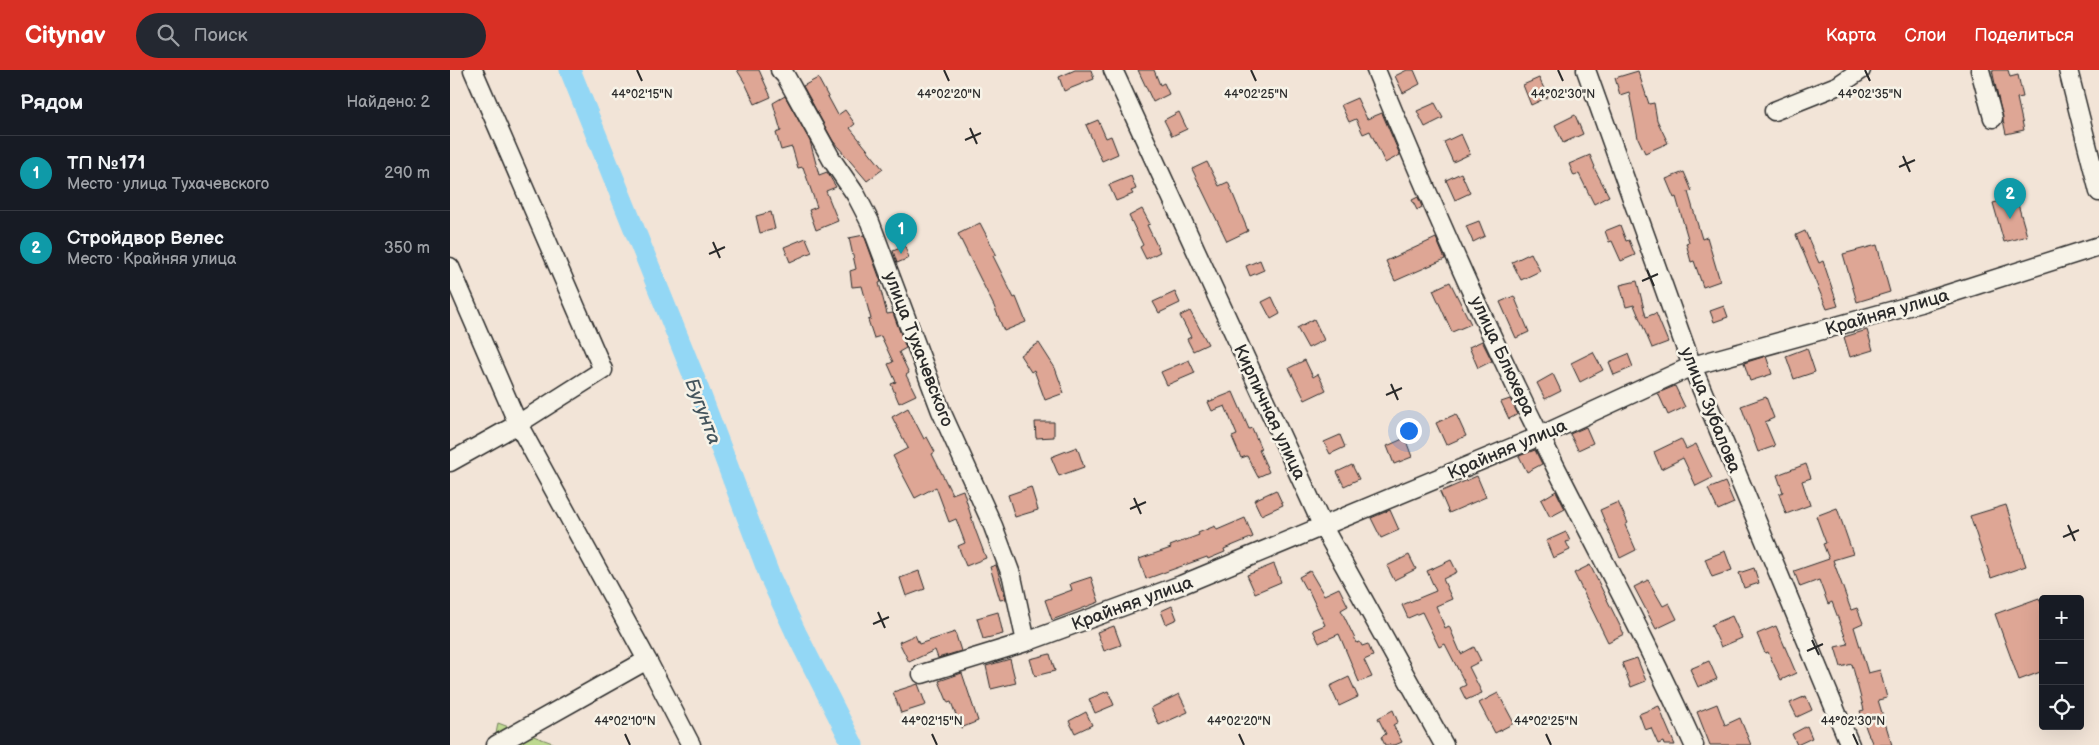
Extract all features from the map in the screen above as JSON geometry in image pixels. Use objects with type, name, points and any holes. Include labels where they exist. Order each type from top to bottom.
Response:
[{"type":"street","points":[[450,462],[518,424],[603,370],[473,70]]},
{"type":"street","name":"улица Тухачевского","points":[[780,70],[785,75],[832,160],[856,195],[870,222],[941,411],[993,526],[1012,577],[1026,642]]},
{"type":"street","name":"Кирпичная улица","points":[[1112,70],[1323,527],[1444,745]]},
{"type":"street","name":"улица Блюхера","points":[[1376,70],[1430,200],[1540,436],[1669,690],[1694,745]]},
{"type":"street","name":"улица Зубалова","points":[[1586,70],[1692,366],[1850,745]]},
{"type":"street","points":[[1774,111],[1839,85],[1861,70]]},
{"type":"street","points":[[1980,70],[1993,118]]},
{"type":"street","points":[[2068,70],[2099,192]]},
{"type":"street","name":"Крайняя улица","points":[[922,674],[1026,642],[1181,585],[1540,436],[1692,366],[1920,303],[2099,246]]},
{"type":"street","points":[[450,268],[518,424],[647,660],[691,745]]},
{"type":"street","points":[[496,745],[647,660]]},
{"type":"green space","points":[[498,723],[558,745],[494,745]]},
{"type":"building","points":[[737,70],[759,70],[771,97],[755,104]]},
{"type":"building","points":[[1075,70],[1091,70],[1094,79],[1064,91],[1059,77]]},
{"type":"building","points":[[1138,70],[1154,70],[1160,85],[1164,83],[1169,94],[1153,102]]},
{"type":"building","points":[[1407,70],[1414,70],[1420,84],[1403,93],[1395,76]]},
{"type":"building","points":[[1992,70],[2008,70],[2010,77],[2018,75],[2023,97],[2017,98],[2024,130],[2006,134]]},
{"type":"building","points":[[1638,71],[1649,104],[1654,103],[1657,120],[1668,143],[1645,153],[1638,138],[1629,92],[1620,95],[1615,78]]},
{"type":"building","points":[[818,78],[838,115],[845,110],[855,124],[850,128],[883,169],[867,181],[833,141],[803,86]]},
{"type":"building","points":[[1539,78],[1548,97],[1531,105],[1523,85]]},
{"type":"building","points":[[785,96],[810,141],[819,175],[827,172],[836,187],[826,191],[838,221],[816,230],[809,210],[817,207],[803,167],[798,168],[792,147],[781,150],[776,133],[781,131],[773,103]]},
{"type":"building","points":[[1357,98],[1367,119],[1382,113],[1400,155],[1385,163],[1370,131],[1363,134],[1356,119],[1349,122],[1341,105]]},
{"type":"building","points":[[1435,103],[1443,118],[1425,127],[1417,111]]},
{"type":"building","points":[[1179,112],[1187,129],[1172,136],[1164,120]]},
{"type":"building","points":[[1575,115],[1583,134],[1563,143],[1555,125]]},
{"type":"building","points":[[1098,120],[1106,138],[1111,136],[1118,154],[1102,161],[1086,125]]},
{"type":"building","points":[[1461,134],[1470,154],[1453,162],[1444,142]]},
{"type":"building","points":[[1590,155],[1594,168],[1609,196],[1594,204],[1579,174],[1574,176],[1569,164]]},
{"type":"building","points":[[1207,162],[1219,186],[1228,182],[1248,231],[1227,241],[1192,169]]},
{"type":"building","points":[[1684,172],[1692,191],[1688,192],[1702,239],[1707,237],[1720,281],[1703,287],[1694,261],[1691,262],[1686,243],[1689,242],[1676,197],[1674,198],[1666,179]]},
{"type":"building","points":[[1461,173],[1470,193],[1455,200],[1446,180]]},
{"type":"building","points":[[1131,176],[1136,189],[1131,191],[1133,194],[1116,201],[1109,185]]},
{"type":"building","points":[[1418,197],[1422,207],[1417,210],[1412,200]]},
{"type":"building","points":[[2016,197],[2027,236],[2004,242],[1993,203]]},
{"type":"building","points":[[1142,209],[1150,224],[1147,225],[1160,252],[1146,259],[1140,247],[1143,245],[1129,216]]},
{"type":"building","points":[[771,212],[775,229],[760,233],[756,216]]},
{"type":"building","points":[[1479,221],[1485,236],[1473,242],[1466,226]]},
{"type":"building","points":[[980,223],[996,254],[993,256],[1014,298],[1016,297],[1026,322],[1004,331],[994,306],[958,234]]},
{"type":"building","points":[[1620,225],[1626,241],[1629,240],[1635,255],[1621,261],[1612,241],[1609,242],[1605,231]]},
{"type":"building","points":[[1805,231],[1819,263],[1823,261],[1838,306],[1827,309],[1796,235]]},
{"type":"building","points":[[864,235],[881,282],[879,283],[887,314],[893,313],[906,348],[899,352],[909,373],[906,375],[916,395],[899,403],[891,384],[896,382],[888,364],[893,362],[881,336],[874,338],[868,320],[871,319],[862,286],[852,287],[850,271],[856,269],[849,238]]},
{"type":"building","points":[[806,238],[812,252],[790,262],[784,247]]},
{"type":"building","points":[[1436,238],[1445,259],[1395,281],[1386,261]]},
{"type":"building","points":[[1877,245],[1890,292],[1857,302],[1843,254]]},
{"type":"building","points":[[905,246],[909,258],[897,263],[893,251]]},
{"type":"building","points":[[1531,253],[1540,271],[1521,280],[1512,262]]},
{"type":"building","points":[[1260,260],[1264,270],[1250,276],[1246,266]]},
{"type":"building","points":[[1637,281],[1646,317],[1656,313],[1668,342],[1652,348],[1634,305],[1626,307],[1620,285]]},
{"type":"building","points":[[1450,282],[1471,324],[1452,332],[1433,290]]},
{"type":"building","points":[[1175,292],[1180,303],[1159,313],[1153,302]]},
{"type":"building","points":[[1514,296],[1529,332],[1516,338],[1500,302]]},
{"type":"building","points":[[1272,297],[1280,314],[1271,319],[1262,302]]},
{"type":"building","points":[[1724,306],[1728,317],[1714,322],[1710,311]]},
{"type":"building","points":[[1190,311],[1208,344],[1193,351],[1187,339],[1191,337],[1180,316]]},
{"type":"building","points":[[1314,319],[1324,340],[1308,348],[1297,328]]},
{"type":"building","points":[[1867,330],[1873,350],[1850,357],[1844,337]]},
{"type":"building","points":[[1482,341],[1492,361],[1478,368],[1469,347]]},
{"type":"building","points":[[1039,343],[1055,368],[1064,393],[1045,400],[1034,370],[1031,372],[1020,355]]},
{"type":"building","points":[[1807,348],[1815,372],[1794,379],[1786,356]]},
{"type":"building","points":[[1593,352],[1603,370],[1580,382],[1571,363]]},
{"type":"building","points":[[1628,354],[1633,367],[1614,375],[1609,362]]},
{"type":"building","points":[[1766,356],[1772,374],[1750,381],[1744,363]]},
{"type":"building","points":[[1189,360],[1195,373],[1167,385],[1161,372]]},
{"type":"building","points":[[1305,360],[1313,377],[1318,374],[1326,390],[1305,400],[1289,368]]},
{"type":"building","points":[[1553,374],[1561,391],[1545,399],[1537,383]]},
{"type":"building","points":[[1675,386],[1685,407],[1668,415],[1658,393]]},
{"type":"building","points":[[1233,392],[1249,429],[1252,428],[1269,472],[1258,477],[1247,456],[1241,458],[1232,437],[1237,435],[1225,406],[1212,411],[1208,402]]},
{"type":"building","points":[[1766,397],[1774,418],[1765,422],[1775,446],[1758,452],[1741,406]]},
{"type":"building","points":[[1510,399],[1518,414],[1509,419],[1501,402]]},
{"type":"building","points":[[908,408],[924,439],[927,437],[935,452],[932,454],[952,494],[963,490],[986,558],[966,566],[958,546],[965,543],[956,519],[949,522],[936,487],[915,498],[893,456],[908,448],[892,417]]},
{"type":"building","points":[[1456,414],[1466,436],[1446,445],[1436,423]]},
{"type":"building","points":[[1035,422],[1054,422],[1054,437],[1036,438]]},
{"type":"building","points":[[1586,427],[1593,443],[1578,450],[1570,434]]},
{"type":"building","points":[[1340,435],[1345,447],[1330,454],[1324,442]]},
{"type":"building","points":[[1405,438],[1412,457],[1394,464],[1387,446]]},
{"type":"building","points":[[1681,439],[1686,449],[1696,444],[1712,478],[1696,486],[1683,458],[1661,469],[1654,452]]},
{"type":"building","points":[[1077,447],[1084,467],[1059,476],[1051,457]]},
{"type":"building","points":[[1535,450],[1542,464],[1527,472],[1519,456]]},
{"type":"building","points":[[1806,464],[1811,478],[1802,481],[1810,505],[1786,514],[1779,494],[1783,492],[1777,475]]},
{"type":"building","points":[[1352,465],[1359,479],[1344,486],[1337,472]]},
{"type":"building","points":[[1477,476],[1486,497],[1449,513],[1440,492]]},
{"type":"building","points":[[1725,482],[1734,503],[1718,510],[1708,489]]},
{"type":"building","points":[[1031,487],[1038,510],[1015,517],[1008,495]]},
{"type":"building","points":[[1276,490],[1283,505],[1261,515],[1254,500]]},
{"type":"building","points":[[1556,491],[1565,509],[1550,517],[1541,500]]},
{"type":"building","points":[[1618,502],[1628,523],[1625,525],[1636,550],[1620,558],[1600,510]]},
{"type":"building","points":[[2006,505],[2026,566],[1991,578],[1970,516]]},
{"type":"building","points":[[1837,508],[1853,554],[1833,560],[1851,610],[1857,608],[1863,623],[1854,627],[1868,673],[1880,670],[1887,698],[1878,700],[1892,745],[1873,745],[1867,731],[1860,711],[1864,710],[1852,664],[1841,667],[1835,647],[1848,644],[1832,602],[1828,604],[1819,580],[1800,587],[1794,571],[1829,559],[1823,544],[1826,543],[1816,516]]},
{"type":"building","points":[[1390,510],[1399,530],[1381,538],[1371,518]]},
{"type":"building","points":[[1245,518],[1253,537],[1224,549],[1225,552],[1208,559],[1207,557],[1146,579],[1139,559],[1171,548],[1170,546],[1199,535],[1198,533],[1215,526],[1217,530]]},
{"type":"building","points":[[1566,532],[1570,541],[1566,542],[1570,550],[1553,558],[1546,541]]},
{"type":"building","points":[[1725,551],[1732,570],[1712,577],[1705,559]]},
{"type":"building","points":[[1409,555],[1416,569],[1394,580],[1387,566]]},
{"type":"building","points":[[1451,560],[1457,572],[1443,579],[1452,599],[1436,606],[1445,628],[1449,626],[1461,654],[1474,647],[1481,661],[1469,667],[1482,693],[1466,700],[1460,688],[1466,685],[1445,644],[1439,647],[1422,612],[1408,618],[1402,605],[1436,591],[1427,571]]},
{"type":"building","points":[[1274,564],[1281,582],[1255,593],[1247,575]]},
{"type":"building","points":[[996,565],[1006,599],[1000,600],[990,567]]},
{"type":"building","points":[[1590,565],[1624,634],[1608,642],[1574,573]]},
{"type":"building","points":[[1754,568],[1759,583],[1744,588],[1739,573]]},
{"type":"building","points":[[919,571],[925,589],[906,596],[900,578]]},
{"type":"building","points":[[1310,571],[1324,595],[1339,588],[1348,606],[1341,610],[1357,643],[1360,642],[1362,646],[1368,644],[1373,656],[1364,660],[1372,677],[1359,682],[1339,634],[1319,643],[1313,630],[1325,625],[1308,589],[1306,590],[1299,577]]},
{"type":"building","points":[[1091,577],[1099,602],[1052,620],[1045,600],[1072,590],[1070,584]]},
{"type":"building","points":[[1648,580],[1663,606],[1669,603],[1677,619],[1656,629],[1634,587]]},
{"type":"building","points":[[2039,598],[2039,672],[2019,680],[1995,614]]},
{"type":"building","points":[[1172,606],[1177,619],[1166,624],[1161,611]]},
{"type":"building","points":[[998,612],[1003,634],[983,639],[977,618]]},
{"type":"building","points":[[1732,616],[1742,638],[1721,647],[1711,625]]},
{"type":"building","points":[[1114,626],[1121,645],[1104,651],[1097,632]]},
{"type":"building","points":[[1776,626],[1796,673],[1781,680],[1768,652],[1765,653],[1757,634]]},
{"type":"building","points":[[955,632],[961,651],[938,658],[935,650],[909,662],[899,642],[915,635],[919,644]]},
{"type":"building","points":[[1050,654],[1055,671],[1035,676],[1030,659]]},
{"type":"building","points":[[1637,658],[1646,681],[1631,687],[1622,663]]},
{"type":"building","points":[[1010,659],[1016,683],[991,689],[986,666]]},
{"type":"building","points":[[1709,661],[1717,679],[1698,687],[1690,669]]},
{"type":"building","points":[[962,673],[978,721],[961,728],[951,702],[948,703],[939,681]]},
{"type":"building","points":[[1349,677],[1358,697],[1339,706],[1330,686]]},
{"type":"building","points":[[918,684],[926,705],[901,713],[893,692]]},
{"type":"building","points":[[1108,691],[1114,705],[1095,713],[1089,699]]},
{"type":"building","points":[[1498,693],[1514,723],[1495,733],[1479,703]]},
{"type":"building","points":[[1179,694],[1188,712],[1159,725],[1151,708]]},
{"type":"building","points":[[1806,696],[1812,710],[1797,717],[1790,703]]},
{"type":"building","points":[[1717,704],[1725,725],[1740,718],[1751,745],[1710,745],[1697,712]]},
{"type":"building","points":[[1659,706],[1675,745],[1664,745],[1663,742],[1658,744],[1651,728],[1645,730],[1639,714]]},
{"type":"building","points":[[1393,710],[1398,722],[1393,725],[1402,742],[1395,745],[1385,745],[1381,737],[1386,734],[1378,718]]},
{"type":"building","points":[[1086,712],[1092,725],[1075,733],[1069,721]]},
{"type":"building","points":[[1807,726],[1812,738],[1797,745],[1792,734]]},
{"type":"waterway","name":"Бугунта","points":[[570,70],[692,372],[770,577],[853,745]]},
{"type":"place","name":"Стройдвор Велес","points":[[2010,219]]},
{"type":"place","name":"ТП №171","points":[[901,254]]}]
